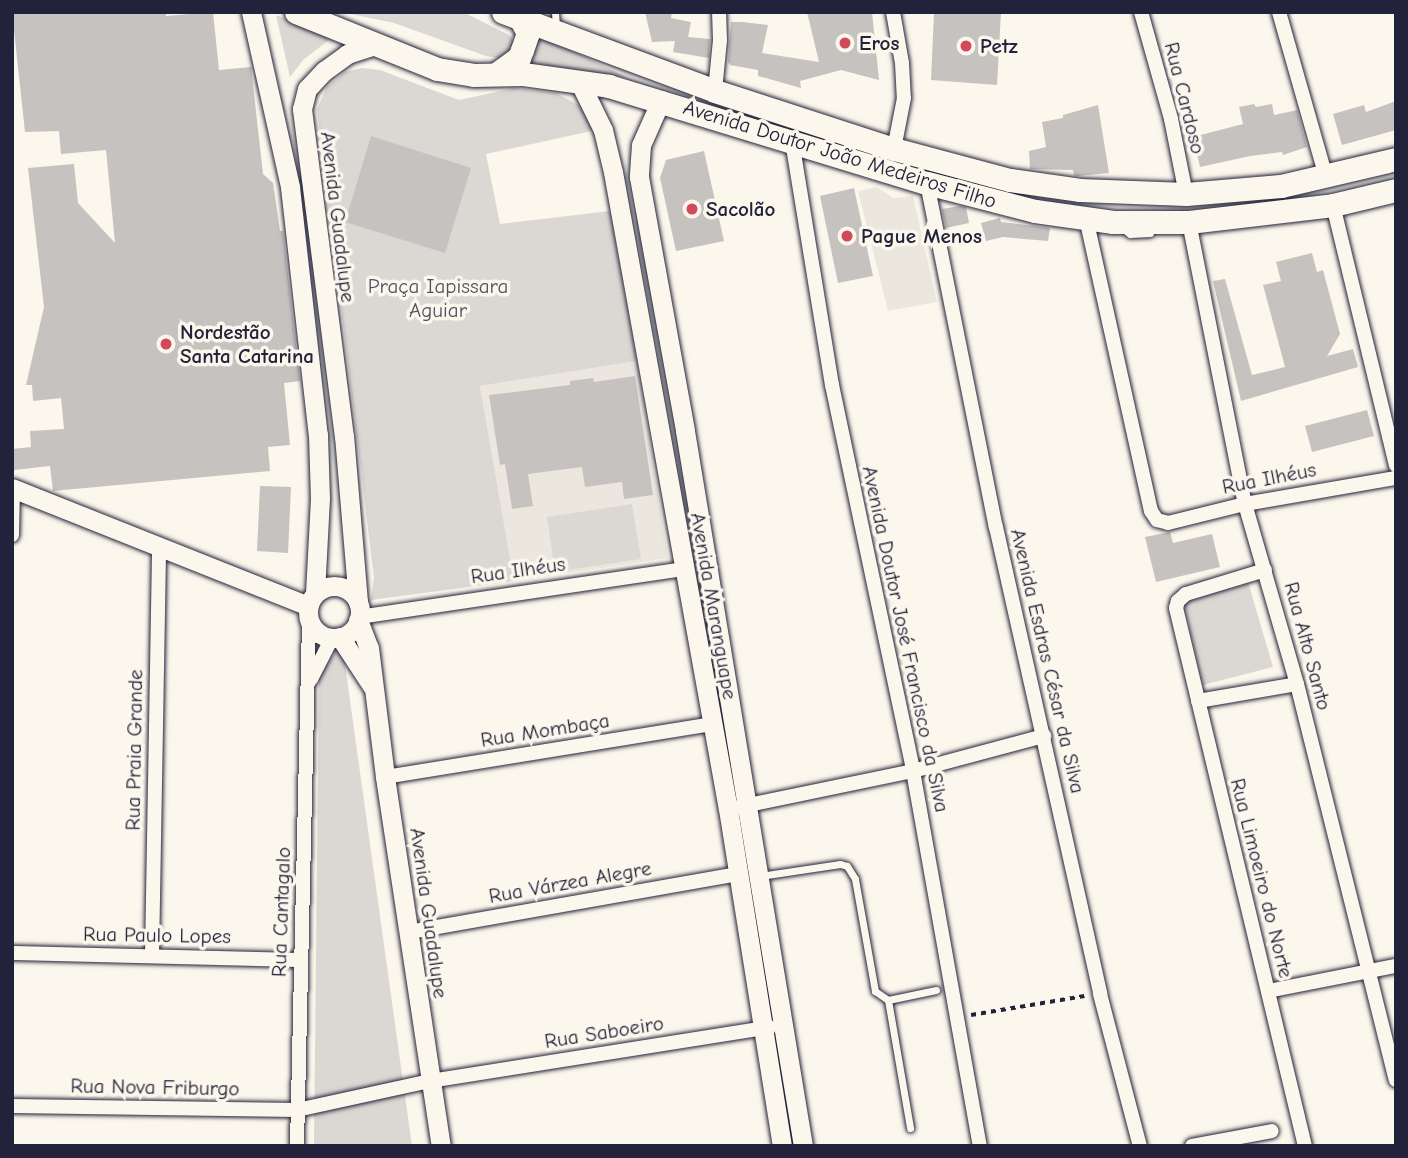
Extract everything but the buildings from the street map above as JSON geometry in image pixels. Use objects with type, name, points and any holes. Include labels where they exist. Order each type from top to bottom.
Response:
[{"type":"main road","points":[[251,12],[290,187],[320,457],[311,607],[318,633],[336,638],[352,630],[359,613],[342,587],[328,586],[311,607]]},
{"type":"main road","name":"Avenida Doutor João Medeiros Filho","points":[[296,12],[437,69],[474,75],[496,74],[579,81],[661,100],[927,183],[1035,211],[1113,222],[1185,222],[1333,205],[1396,190]]},
{"type":"main road","points":[[496,74],[519,57],[528,33],[512,15]]},
{"type":"main road","name":"Avenida Doutor João Medeiros Filho","points":[[512,15],[555,21],[715,91],[894,149],[1010,180],[1080,190],[1186,194],[1281,186],[1396,159]]},
{"type":"main road","name":"Avenida Guadalupe","points":[[377,44],[348,54],[315,80],[304,98],[303,125],[344,437],[359,613],[369,648],[385,777],[441,1146]]},
{"type":"main road","name":"Avenida Maranguape","points":[[579,81],[603,130],[619,202],[711,723],[760,876],[803,1146]]},
{"type":"main road","name":"Avenida Maranguape","points":[[661,100],[645,132],[638,160],[720,652],[737,807],[738,874],[782,1146]]},
{"type":"main road","points":[[290,187],[299,187],[305,192],[312,245],[321,260]]},
{"type":"main road","points":[[619,202],[643,197]]},
{"type":"main road","points":[[13,489],[311,607]]},
{"type":"main road","points":[[684,569],[697,575],[708,631],[720,652]]},
{"type":"main road","name":"Avenida Guadalupe","points":[[336,638],[373,687]]},
{"type":"street","points":[[715,91],[720,40],[719,12]]},
{"type":"street","points":[[893,12],[902,63],[904,98],[894,149]]},
{"type":"street","name":"Rua Cardoso","points":[[1141,12],[1171,119],[1186,194]]},
{"type":"street","points":[[1279,12],[1326,177]]},
{"type":"street","name":"Avenida Doutor José Francisco da Silva","points":[[792,141],[832,385],[913,771],[980,1146]]},
{"type":"street","name":"Avenida Esdras César da Silva","points":[[927,183],[993,514],[1100,994],[1140,1146]]},
{"type":"street","points":[[1333,205],[1396,466]]},
{"type":"street","name":"Rua Ilhéus","points":[[1086,218],[1154,517],[1168,523],[1245,504],[1396,478]]},
{"type":"street","name":"Rua Alto Santo","points":[[1185,222],[1245,504],[1297,684],[1396,1080]]},
{"type":"street","points":[[12,535],[13,489]]},
{"type":"street","name":"Rua Praia Grande","points":[[152,956],[159,545]]},
{"type":"street","name":"Rua Ilhéus","points":[[359,613],[684,569]]},
{"type":"street","name":"Rua Limoeiro do Norte","points":[[1265,570],[1186,594],[1177,603],[1177,620],[1305,1146]]},
{"type":"street","name":"Rua Cantagalo","points":[[297,1146],[311,607]]},
{"type":"street","name":"Rua Cantagalo","points":[[310,681],[336,638]]},
{"type":"street","points":[[1198,701],[1297,684]]},
{"type":"street","name":"Rua Mombaça","points":[[385,777],[711,723]]},
{"type":"street","points":[[737,807],[913,771],[1044,736]]},
{"type":"street","name":"Rua Várzea Alegre","points":[[409,932],[738,874]]},
{"type":"street","name":"Rua Paulo Lopes","points":[[12,953],[300,960]]},
{"type":"street","points":[[1268,990],[1396,966]]},
{"type":"street","name":"Rua Saboeiro","points":[[297,1110],[430,1081],[784,1025]]},
{"type":"street","name":"Rua Nova Friburgo","points":[[12,1106],[297,1110]]},
{"type":"street","points":[[1192,1146],[1272,1131]]},
{"type":"lane","points":[[760,876],[840,864],[847,866],[855,879],[872,985],[880,996],[888,1000],[936,990]]},
{"type":"lane","points":[[888,1000],[910,1128]]},
{"type":"path","points":[[955,1017],[1100,994]]},
{"type":"shaded area","points":[[877,187],[893,198],[913,196],[937,302],[888,311],[858,191]]},
{"type":"shaded area","points":[[637,361],[668,558],[514,581],[480,386]]},
{"type":"green space","points":[[341,12],[463,12],[511,36],[513,42],[509,55],[504,59],[486,56],[394,23]]},
{"type":"green space","points":[[276,15],[333,37],[303,60],[290,77]]},
{"type":"green space","points":[[538,35],[627,77],[527,65]]},
{"type":"green space","name":"Praça Iapissara Aguiar","points":[[362,68],[380,70],[459,100],[515,88],[556,93],[584,108],[596,130],[486,154],[500,224],[610,211],[637,361],[480,386],[514,581],[371,600],[374,578],[317,109],[327,87],[345,72]]},
{"type":"green space","points":[[639,208],[699,554],[692,551],[639,248],[635,212]]},
{"type":"green space","points":[[632,504],[641,559],[555,572],[547,517]]},
{"type":"green space","points":[[1248,582],[1273,667],[1203,685],[1183,600]]},
{"type":"green space","points":[[342,643],[412,1146],[314,1146],[319,675]]},
{"type":"place","name":"Eros","points":[[845,43]]},
{"type":"place","name":"Petz","points":[[966,46]]},
{"type":"place","name":"Sacolão","points":[[692,209]]},
{"type":"place","name":"Pague Menos","points":[[847,236]]},
{"type":"place","name":"Nordestão Santa Catarina","points":[[166,344]]}]
